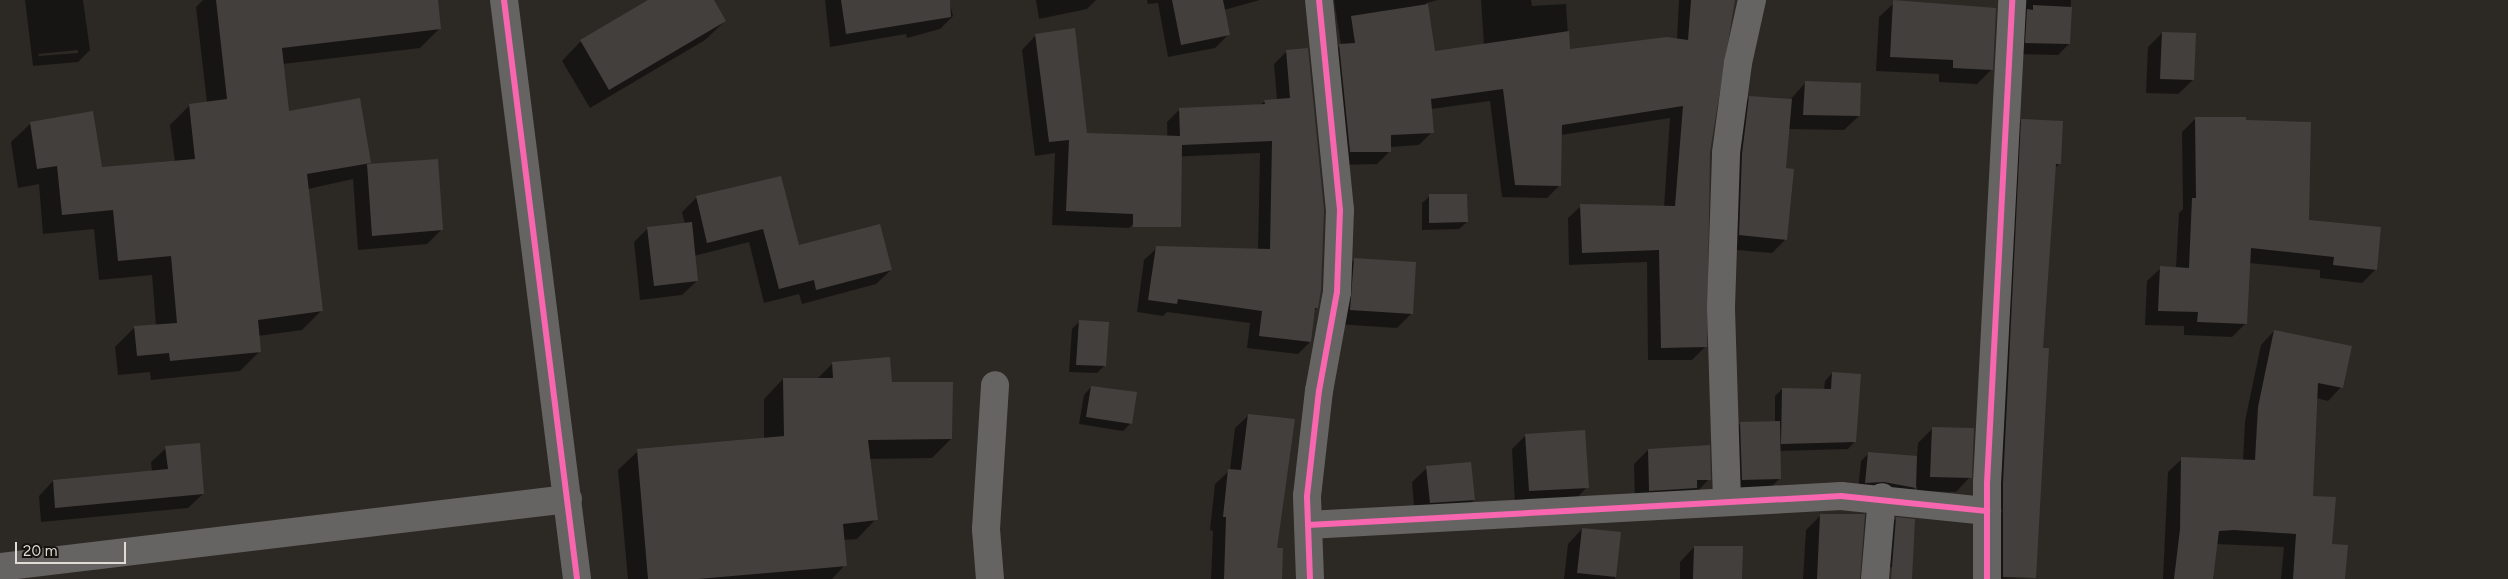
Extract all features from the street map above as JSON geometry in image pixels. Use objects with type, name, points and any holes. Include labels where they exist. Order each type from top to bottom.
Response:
[{"type":"street","points":[[504,0],[577,579]]},
{"type":"street","points":[[1310,579],[1307,496],[1319,391],[1338,292],[1340,210],[1319,0]]},
{"type":"street","points":[[1728,500],[1721,307],[1726,153],[1738,63],[1752,0]]},
{"type":"street","points":[[1987,579],[1987,511],[2012,0]]},
{"type":"street","points":[[990,579],[986,529],[995,385]]},
{"type":"street","points":[[1308,525],[1499,516],[1728,500],[1882,498],[1987,511]]},
{"type":"street","points":[[1875,579],[1882,498]]},
{"type":"street","points":[[0,567],[568,499]]},
{"type":"building","points":[[216,0],[438,0],[441,29],[282,48],[289,111],[360,98],[371,163],[307,174],[323,311],[258,320],[261,352],[170,361],[169,353],[137,356],[134,326],[177,323],[171,256],[118,261],[113,210],[62,215],[57,166],[37,169],[30,122],[93,111],[102,167],[195,159],[189,104],[227,99]]},
{"type":"building","points":[[648,0],[714,0],[726,21],[609,90],[580,40]]},
{"type":"building","points":[[841,0],[950,0],[951,17],[846,34]]},
{"type":"building","points":[[1172,0],[1223,0],[1230,35],[1181,45]]},
{"type":"building","points":[[1691,0],[1735,0],[1710,152],[1707,347],[1661,348],[1659,250],[1582,253],[1580,204],[1675,206],[1683,106],[1562,125],[1561,186],[1515,185],[1503,89],[1431,99],[1434,133],[1391,135],[1391,152],[1350,152],[1339,44],[1355,43],[1351,16],[1428,4],[1435,51],[1569,31],[1570,49],[1667,37],[1688,40]]},
{"type":"building","points":[[1893,0],[1996,8],[1993,70],[1953,68],[1953,60],[1890,57]]},
{"type":"building","points":[[2033,5],[2072,7],[2070,44],[2025,43],[2027,9],[2033,10]]},
{"type":"building","points":[[1075,28],[1087,133],[1180,136],[1179,108],[1265,104],[1264,100],[1290,98],[1286,50],[1308,48],[1324,210],[1321,290],[1318,308],[1315,308],[1311,342],[1259,336],[1262,311],[1178,299],[1177,304],[1148,300],[1156,246],[1270,249],[1272,141],[1182,145],[1181,227],[1133,227],[1133,214],[1066,211],[1069,140],[1049,142],[1035,34]]},
{"type":"building","points":[[2162,32],[2196,33],[2194,80],[2160,79]]},
{"type":"building","points":[[1805,81],[1861,83],[1860,116],[1803,115]]},
{"type":"building","points":[[1749,96],[1792,99],[1786,168],[1794,169],[1787,240],[1739,235],[1742,154]]},
{"type":"building","points":[[2195,117],[2246,117],[2246,120],[2311,122],[2309,220],[2381,227],[2377,270],[2333,265],[2334,257],[2251,248],[2247,324],[2197,322],[2198,312],[2158,311],[2160,266],[2189,268],[2192,198],[2196,198]]},
{"type":"building","points":[[2021,119],[2063,121],[2061,164],[2056,164],[2043,348],[2049,348],[2036,578],[2003,577],[2003,483]]},
{"type":"building","points":[[438,159],[443,230],[372,236],[367,164]]},
{"type":"building","points":[[781,176],[799,245],[880,224],[892,270],[816,290],[814,280],[779,289],[763,229],[707,243],[696,196]]},
{"type":"building","points":[[1429,194],[1467,194],[1468,222],[1429,223]]},
{"type":"building","points":[[692,222],[698,281],[654,286],[647,227]]},
{"type":"building","points":[[1354,258],[1416,262],[1413,314],[1350,310]]},
{"type":"building","points":[[1079,320],[1109,322],[1106,366],[1076,365]]},
{"type":"building","points":[[2274,330],[2352,346],[2343,388],[2318,383],[2313,496],[2336,497],[2332,544],[2348,545],[2345,579],[2293,579],[2296,534],[2234,530],[2219,531],[2213,579],[2174,579],[2180,529],[2181,457],[2255,460],[2258,407]]},
{"type":"building","points":[[890,357],[892,382],[953,382],[952,439],[868,440],[878,520],[843,524],[847,566],[698,579],[648,579],[637,449],[784,436],[783,378],[833,378],[832,362]]},
{"type":"building","points":[[1832,372],[1861,374],[1856,442],[1781,444],[1782,388],[1831,389]]},
{"type":"building","points":[[1091,386],[1137,392],[1132,424],[1086,417]]},
{"type":"building","points":[[1248,414],[1295,419],[1277,548],[1283,548],[1282,579],[1224,579],[1226,517],[1223,517],[1228,469],[1241,470]]},
{"type":"building","points":[[1780,421],[1781,479],[1742,480],[1740,422]]},
{"type":"building","points":[[1932,427],[1974,428],[1972,478],[1930,477]]},
{"type":"building","points":[[1585,430],[1589,488],[1529,491],[1525,434]]},
{"type":"building","points":[[200,443],[204,494],[55,508],[53,480],[168,469],[165,446]]},
{"type":"building","points":[[1710,445],[1711,480],[1697,480],[1697,488],[1649,491],[1648,449]]},
{"type":"building","points":[[1868,452],[1917,456],[1916,488],[1884,482],[1865,483]]},
{"type":"building","points":[[1471,462],[1475,500],[1430,503],[1426,466]]},
{"type":"building","points":[[1820,514],[1865,514],[1860,579],[1817,579]]},
{"type":"building","points":[[1896,517],[1915,519],[1912,579],[1891,579]]},
{"type":"building","points":[[1582,528],[1621,532],[1616,577],[1577,573]]},
{"type":"building","points":[[1694,546],[1743,546],[1742,579],[1693,579]]},
{"type":"cycle path","points":[[504,0],[577,579]]},
{"type":"cycle path","points":[[1310,579],[1307,496],[1319,391],[1337,292],[1340,210],[1319,0]]},
{"type":"cycle path","points":[[1987,579],[1987,483],[2012,0]]},
{"type":"cycle path","points":[[1308,525],[1841,496],[1987,511]]}]
